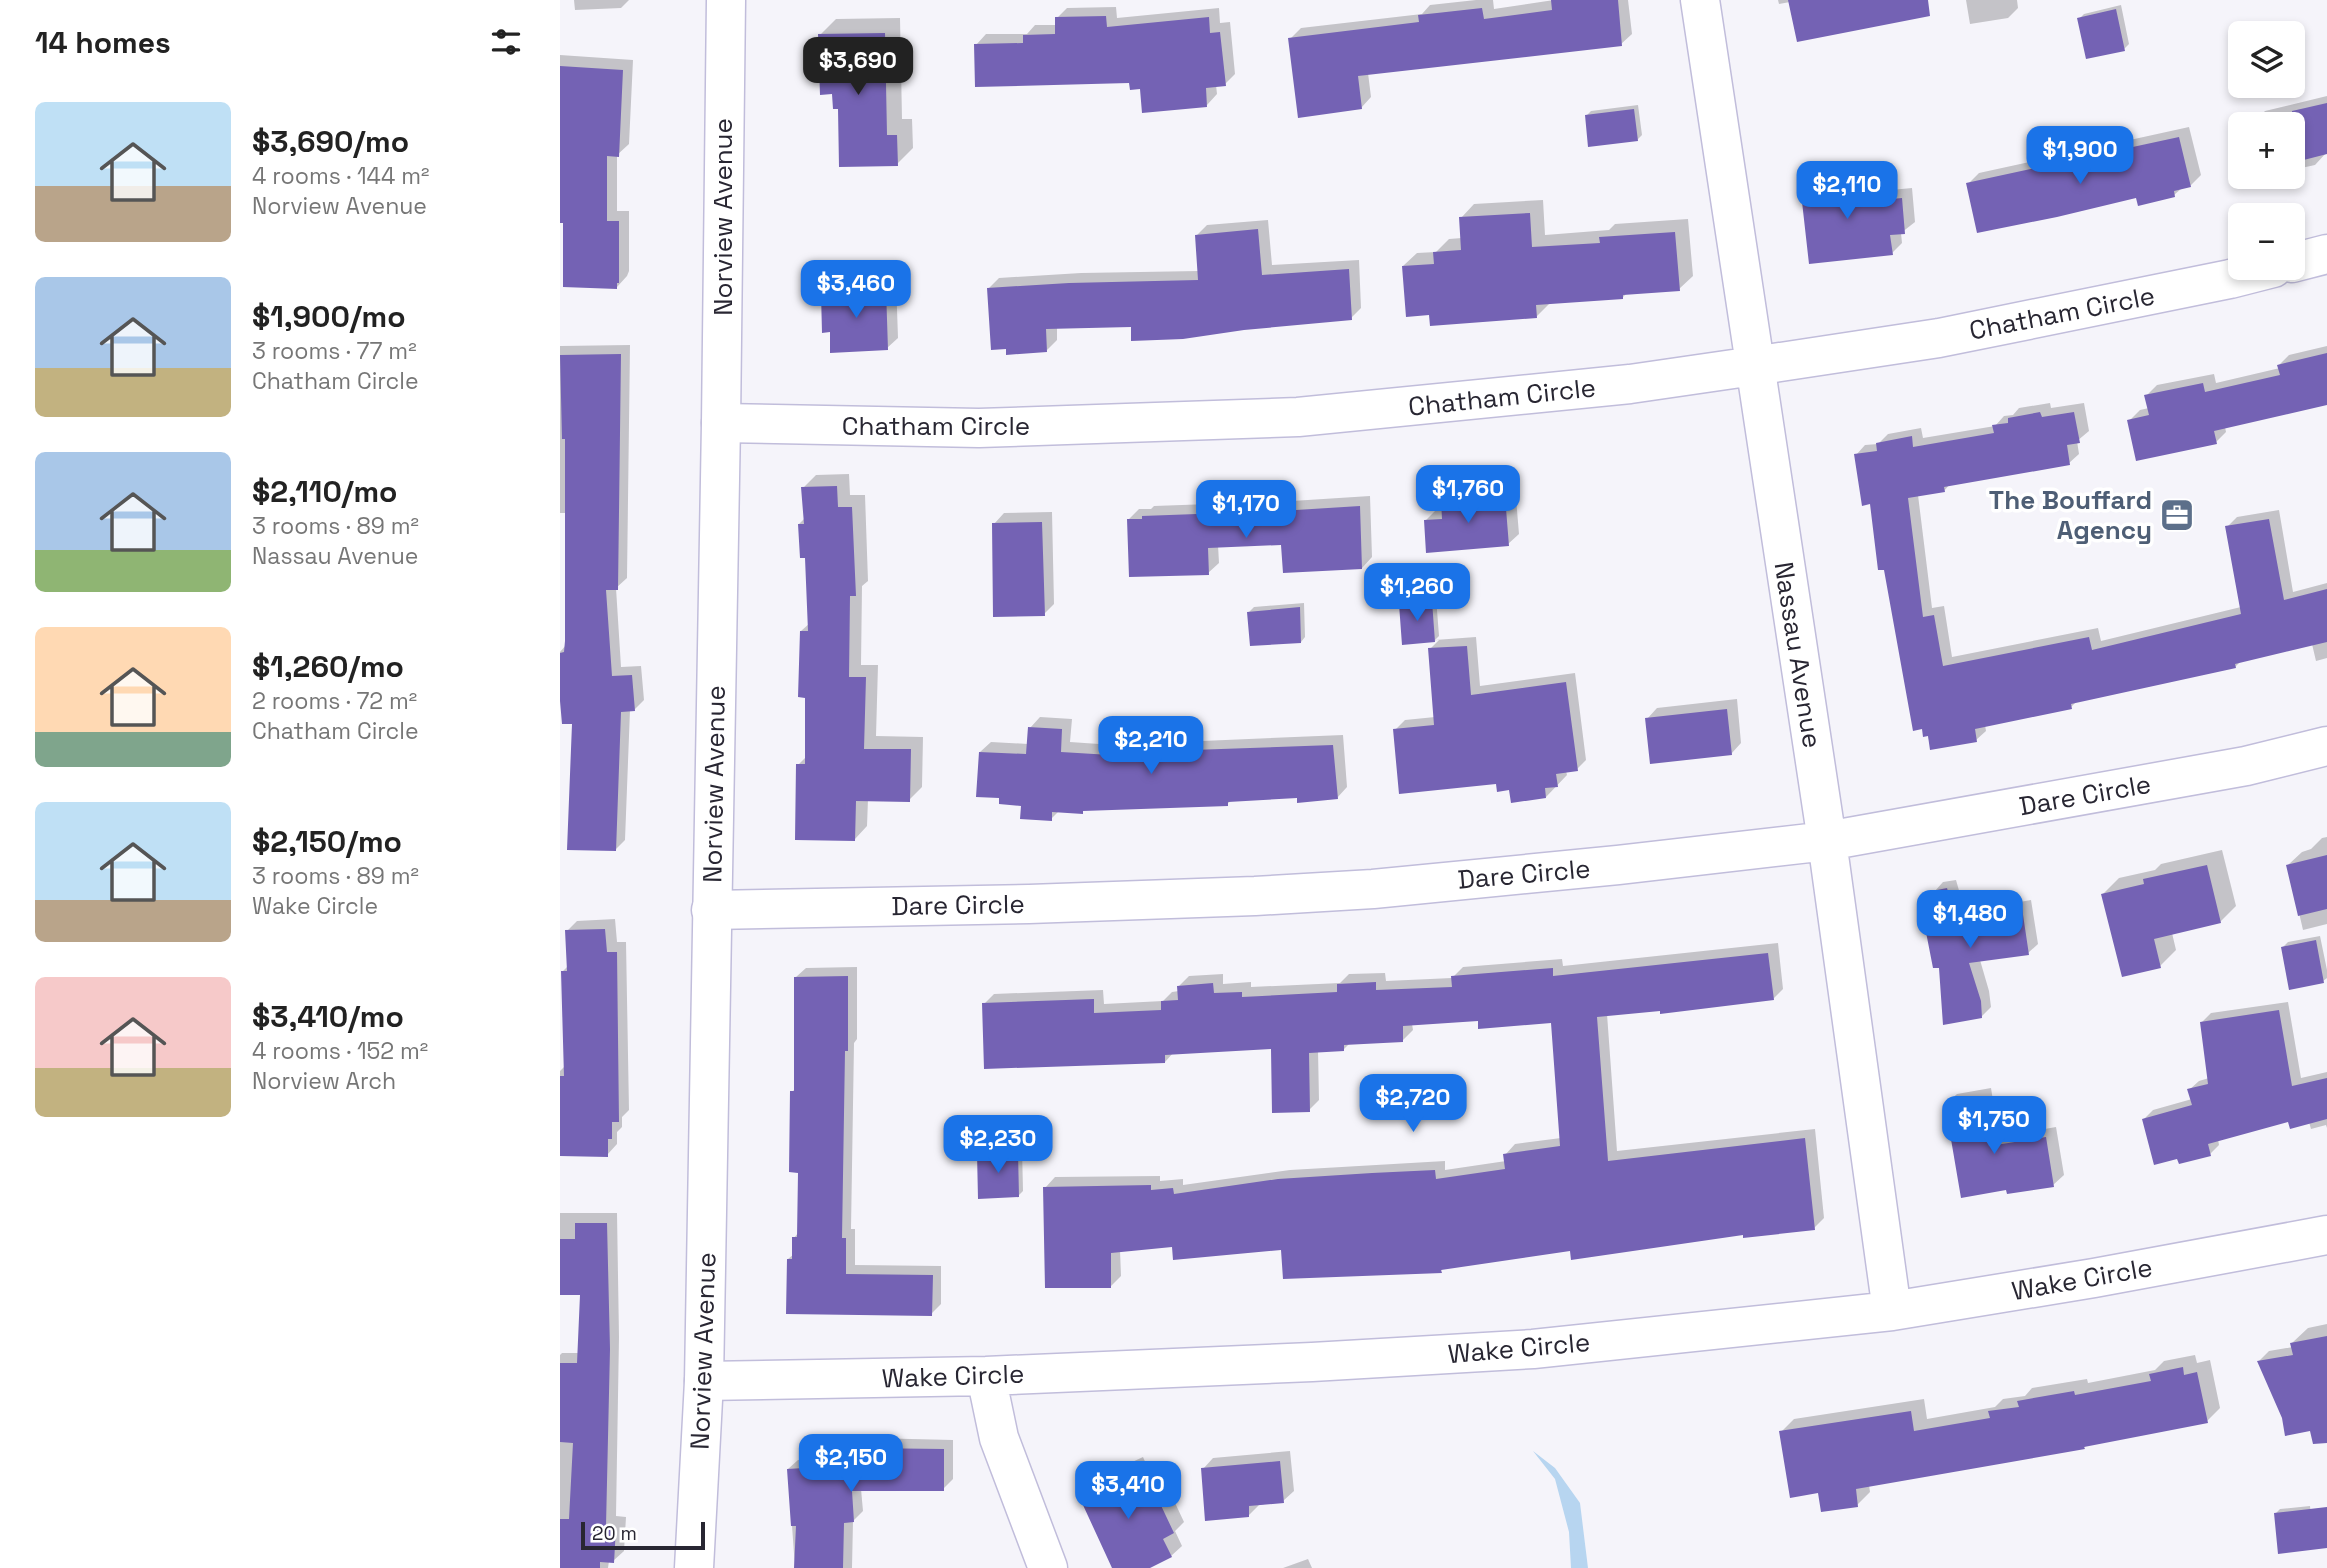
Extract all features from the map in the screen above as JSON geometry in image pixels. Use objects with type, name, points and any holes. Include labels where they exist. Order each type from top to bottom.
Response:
[{"type":"street","name":"Norview Avenue","points":[[694,1568],[704,1381],[726,0]]},
{"type":"street","name":"Nassau Avenue","points":[[1700,0],[1827,841],[1892,1311]]},
{"type":"street","points":[[2305,259],[2327,254]]},
{"type":"street","name":"Chatham Circle","points":[[721,423],[979,428],[1298,416],[1630,384],[1755,366],[1939,338],[2228,279]]},
{"type":"street","name":"Dare Circle","points":[[711,910],[1029,904],[1334,891],[1605,867],[1827,841],[2246,766],[2327,746]]},
{"type":"street","name":"Wake Circle","points":[[704,1381],[986,1376],[1533,1349],[1892,1311],[2094,1278],[2327,1235]]},
{"type":"street","points":[[986,1376],[999,1438],[1048,1568]]},
{"type":"water","points":[[1533,1451],[1555,1468],[1580,1503],[1588,1568],[1571,1568],[1569,1532],[1555,1479]]},
{"type":"building","points":[[1551,0],[1618,0],[1622,46],[1358,76],[1362,109],[1298,118],[1288,38],[1419,22],[1418,15],[1482,8],[1484,19],[1552,10]]},
{"type":"building","points":[[1788,0],[1928,0],[1930,16],[1797,42]]},
{"type":"building","points":[[2116,9],[2125,51],[2086,59],[2077,18]]},
{"type":"building","points":[[1106,16],[1107,27],[1209,17],[1210,33],[1220,32],[1226,86],[1206,88],[1207,107],[1142,113],[1140,89],[1130,90],[1129,83],[975,87],[974,44],[1023,43],[1023,35],[1055,34],[1055,17]]},
{"type":"building","points":[[885,33],[887,135],[897,135],[898,166],[839,167],[838,109],[833,109],[832,94],[820,95],[818,34]]},
{"type":"building","points":[[560,66],[623,70],[619,157],[607,156],[607,221],[619,221],[617,289],[563,287],[563,223],[560,223]]},
{"type":"building","points":[[2327,103],[2327,154],[2305,160],[2305,112],[2292,111]]},
{"type":"building","points":[[1634,109],[1638,141],[1588,147],[1585,115]]},
{"type":"building","points":[[2179,137],[2191,187],[2174,191],[2175,197],[2138,206],[2136,198],[1977,233],[1966,183]]},
{"type":"building","points":[[1837,171],[1839,196],[1870,194],[1871,201],[1902,198],[1905,234],[1890,235],[1893,255],[1809,264],[1799,175]]},
{"type":"building","points":[[1530,213],[1532,247],[1600,243],[1599,237],[1675,232],[1680,291],[1623,295],[1623,299],[1536,305],[1537,318],[1430,326],[1429,315],[1406,317],[1402,266],[1434,264],[1433,252],[1461,250],[1459,217]]},
{"type":"building","points":[[1258,229],[1262,275],[1349,269],[1352,320],[1244,330],[1183,339],[1131,341],[1131,327],[1046,329],[1047,352],[1006,355],[1006,349],[991,350],[987,288],[1198,280],[1195,235]]},
{"type":"building","points":[[886,289],[888,350],[830,353],[830,332],[822,333],[821,293]]},
{"type":"building","points":[[2327,353],[2327,405],[2214,431],[2217,444],[2136,461],[2127,420],[2149,415],[2144,395],[2203,383],[2205,392],[2280,375],[2277,365]]},
{"type":"building","points":[[621,354],[618,590],[606,590],[612,676],[632,675],[635,711],[621,712],[616,851],[567,850],[572,724],[562,724],[560,701],[560,653],[564,652],[565,641],[565,439],[562,439],[560,355]]},
{"type":"building","points":[[2040,412],[2042,417],[2074,412],[2080,443],[2067,445],[2070,465],[1944,487],[1945,492],[1908,498],[1923,617],[1934,615],[1943,666],[2089,637],[2092,650],[2241,614],[2225,526],[2269,519],[2284,600],[2327,589],[2327,642],[2235,664],[2236,668],[2071,704],[2072,709],[1975,729],[1977,742],[1930,750],[1928,736],[1923,737],[1922,729],[1913,731],[1884,570],[1878,570],[1870,504],[1862,506],[1854,454],[1877,451],[1876,443],[1912,436],[1913,447],[1994,433],[1992,425],[2008,423],[2008,418]]},
{"type":"building","points":[[837,486],[838,507],[852,507],[856,596],[850,596],[849,677],[866,677],[864,749],[911,749],[910,802],[856,801],[855,841],[795,840],[796,764],[805,764],[805,698],[798,697],[800,631],[808,631],[805,558],[800,558],[798,524],[804,524],[801,487]]},
{"type":"building","points":[[1505,496],[1509,546],[1426,553],[1424,520],[1442,519],[1441,500]]},
{"type":"building","points":[[1360,506],[1362,569],[1283,573],[1281,545],[1208,548],[1209,575],[1129,577],[1127,519],[1142,519],[1142,516]]},
{"type":"building","points":[[1042,522],[1045,616],[993,617],[992,523]]},
{"type":"building","points":[[1432,601],[1435,642],[1402,645],[1399,604]]},
{"type":"building","points":[[1300,607],[1301,643],[1250,646],[1247,612]]},
{"type":"building","points":[[1467,646],[1471,695],[1566,682],[1578,771],[1556,774],[1558,787],[1545,788],[1546,798],[1511,803],[1509,790],[1497,792],[1496,784],[1399,794],[1393,729],[1434,725],[1428,648]]},
{"type":"building","points":[[1727,709],[1732,755],[1650,764],[1645,718]]},
{"type":"building","points":[[1028,727],[1062,729],[1061,752],[1127,756],[1126,740],[1192,739],[1192,750],[1333,745],[1338,799],[1297,803],[1297,798],[1228,802],[1228,806],[1083,811],[1083,814],[1052,812],[1052,821],[1020,819],[1021,806],[999,804],[999,798],[976,797],[979,752],[1026,754]]},
{"type":"building","points":[[2327,855],[2327,909],[2298,916],[2286,865]]},
{"type":"building","points":[[2207,865],[2221,923],[2154,939],[2161,968],[2122,977],[2101,894],[2144,884],[2143,879]]},
{"type":"building","points":[[1947,888],[1955,916],[1965,915],[1963,906],[1997,900],[1999,912],[2022,908],[2029,955],[1969,963],[1981,1001],[1982,1018],[1943,1025],[1939,968],[1933,968],[1924,922],[1935,920],[1932,891]]},
{"type":"building","points":[[605,929],[607,952],[617,952],[619,1122],[612,1122],[608,1157],[560,1156],[560,1076],[564,1076],[561,971],[567,971],[565,930]]},
{"type":"building","points":[[2316,940],[2324,983],[2289,990],[2281,947]]},
{"type":"building","points":[[1768,953],[1774,1000],[1660,1014],[1660,1011],[1597,1017],[1608,1161],[1805,1138],[1815,1230],[1743,1238],[1743,1235],[1571,1260],[1570,1251],[1441,1270],[1442,1273],[1283,1279],[1281,1250],[1173,1260],[1172,1247],[1111,1253],[1111,1288],[1045,1288],[1043,1187],[1151,1185],[1151,1190],[1173,1188],[1174,1194],[1278,1179],[1372,1173],[1435,1170],[1436,1179],[1505,1169],[1503,1154],[1560,1146],[1551,1023],[1478,1029],[1478,1021],[1403,1026],[1403,1042],[1344,1045],[1344,1051],[1309,1053],[1310,1112],[1272,1113],[1271,1049],[1165,1055],[1165,1063],[984,1069],[982,1003],[1094,999],[1094,1013],[1161,1010],[1161,1001],[1178,1000],[1177,986],[1213,983],[1214,993],[1242,992],[1242,997],[1337,992],[1337,984],[1376,982],[1376,990],[1452,987],[1451,976],[1553,968],[1553,976]]},
{"type":"building","points":[[848,976],[842,1238],[846,1238],[846,1274],[933,1275],[932,1316],[786,1314],[787,1259],[792,1259],[792,1237],[797,1237],[798,1173],[789,1172],[790,1091],[794,1091],[794,977]]},
{"type":"building","points":[[2279,1010],[2292,1086],[2327,1078],[2327,1119],[2290,1129],[2288,1122],[2208,1144],[2211,1156],[2179,1164],[2177,1159],[2154,1165],[2142,1119],[2192,1105],[2187,1089],[2208,1084],[2200,1022]]},
{"type":"building","points":[[1981,1098],[1989,1146],[2046,1137],[2054,1187],[2007,1194],[2006,1190],[1961,1198],[1945,1104]]},
{"type":"building","points":[[1018,1152],[1019,1197],[978,1199],[977,1153]]},
{"type":"building","points":[[575,1223],[607,1223],[610,1349],[606,1526],[616,1527],[614,1563],[600,1562],[600,1568],[560,1568],[560,1519],[569,1519],[573,1443],[560,1442],[560,1363],[577,1363],[580,1295],[560,1295],[560,1239],[575,1239]]},
{"type":"building","points":[[2327,1336],[2327,1443],[2313,1444],[2310,1431],[2285,1436],[2282,1418],[2257,1361],[2293,1355],[2290,1343]]},
{"type":"building","points":[[2183,1367],[2184,1375],[2197,1372],[2208,1423],[2084,1447],[2085,1449],[1856,1489],[1858,1507],[1821,1512],[1818,1493],[1790,1498],[1779,1431],[1911,1411],[1914,1431],[1990,1418],[1988,1411],[2019,1407],[2017,1401],[2074,1391],[2075,1395],[2151,1381],[2149,1374]]},
{"type":"building","points":[[861,1445],[861,1448],[944,1449],[944,1491],[852,1491],[854,1522],[844,1523],[843,1568],[794,1568],[796,1526],[791,1526],[787,1469],[821,1467],[821,1448]]},
{"type":"building","points":[[1280,1461],[1284,1503],[1249,1506],[1249,1517],[1205,1521],[1201,1468]]},
{"type":"building","points":[[1132,1467],[1140,1484],[1149,1480],[1174,1533],[1163,1539],[1172,1557],[1150,1568],[1112,1568],[1077,1492]]},
{"type":"building","points":[[2327,1507],[2327,1548],[2278,1554],[2274,1513]]},
{"type":"place","name":"The Bouffard Agency","points":[[2177,515]]}]
